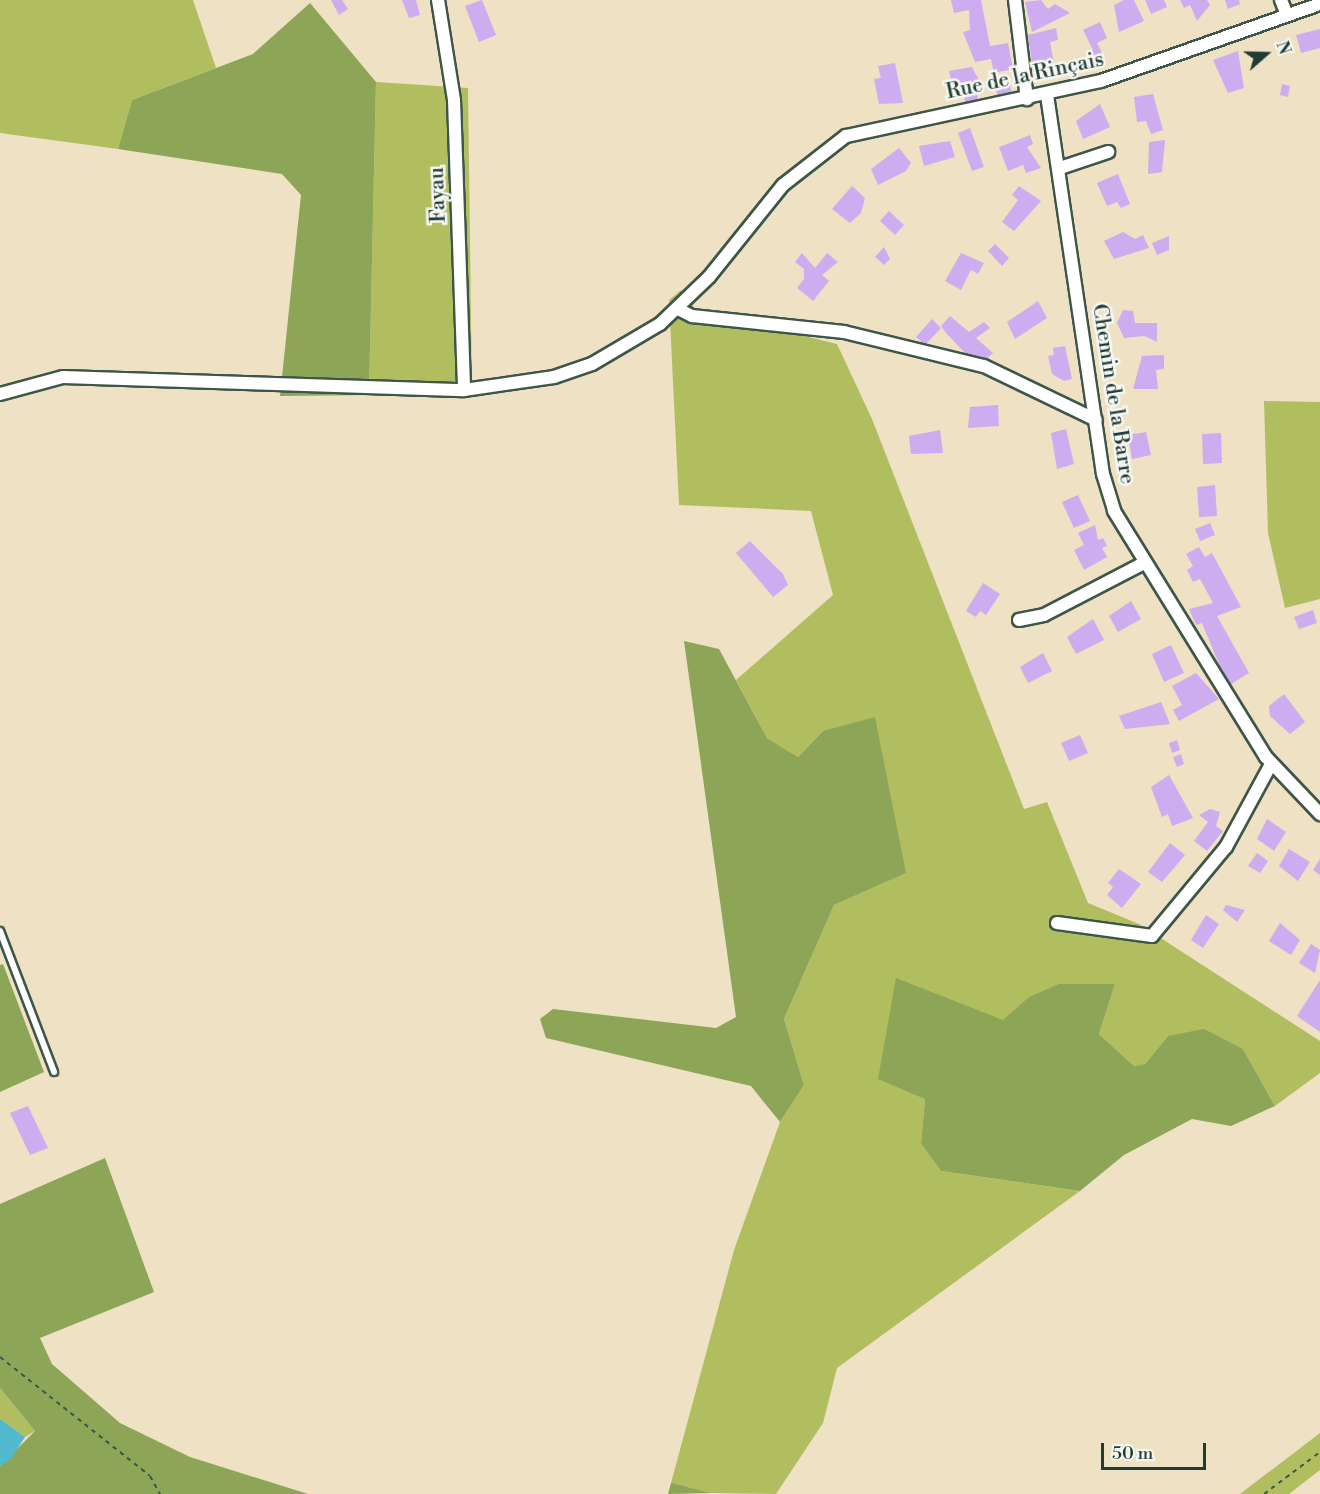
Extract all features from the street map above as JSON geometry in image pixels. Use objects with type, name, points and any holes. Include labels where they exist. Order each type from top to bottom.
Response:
[{"type":"street","name":"Fayau","points":[[438,0],[454,100],[464,390]]},
{"type":"street","points":[[1015,0],[1027,99]]},
{"type":"street","points":[[1281,0],[1287,15]]},
{"type":"street","name":"Rue de la Rinçais","points":[[0,394],[63,377],[464,390],[524,384],[592,364],[640,339],[678,309],[808,160],[862,130],[1047,96],[1320,4]]},
{"type":"street","name":"Chemin de la Barre","points":[[1047,96],[1060,168],[1096,420],[1114,512],[1271,764],[1320,814]]},
{"type":"street","points":[[1060,168],[1108,152]]},
{"type":"street","points":[[678,309],[692,316],[844,332],[984,366],[1096,420]]},
{"type":"street","points":[[1019,620],[1044,615],[1144,563]]},
{"type":"street","points":[[1057,924],[1152,936],[1226,848],[1271,764]]},
{"type":"lane","points":[[0,931],[54,1072]]},
{"type":"path","points":[[0,1357],[150,1476],[160,1494]]},
{"type":"path","points":[[1264,1494],[1320,1452]]},
{"type":"green space","points":[[0,0],[193,0],[216,68],[132,100],[118,149],[0,133]]},
{"type":"green space","points":[[310,3],[376,82],[369,395],[280,396],[301,195],[282,174],[118,149],[132,100],[253,54]]},
{"type":"green space","points":[[376,82],[468,88],[472,395],[369,395]]},
{"type":"green space","points":[[681,290],[695,309],[837,344],[872,419],[1024,809],[1047,802],[1088,903],[1139,924],[1320,1041],[1320,1073],[1275,1106],[1243,1049],[1168,1036],[1145,1064],[1134,1066],[1099,1034],[1115,984],[1029,997],[925,1099],[921,1144],[941,1171],[1080,1191],[837,1368],[823,1423],[776,1494],[711,1493],[671,1483],[734,1250],[780,1122],[804,1085],[784,1019],[834,905],[905,873],[823,731],[798,757],[767,738],[736,680],[833,595],[811,511],[679,505],[669,300]]},
{"type":"green space","points":[[1264,401],[1320,402],[1320,599],[1285,608],[1268,533]]},
{"type":"green space","points":[[684,641],[719,649],[767,738],[798,757],[823,731],[875,717],[906,873],[834,905],[784,1019],[804,1085],[780,1122],[751,1086],[546,1038],[540,1019],[553,1009],[716,1028],[736,1017]]},
{"type":"green space","points":[[3,964],[44,1072],[0,1092],[0,965]]},
{"type":"green space","points":[[896,978],[1003,1020],[1029,997],[1059,984],[1115,984],[1099,1034],[1134,1066],[1145,1064],[1168,1036],[1204,1029],[1243,1049],[1275,1106],[1231,1126],[1192,1119],[1124,1155],[1080,1191],[941,1171],[921,1144],[925,1099],[878,1079]]},
{"type":"green space","points":[[105,1158],[154,1292],[40,1338],[52,1364],[120,1423],[190,1457],[308,1494],[0,1494],[0,1466],[35,1431],[0,1388],[0,1204]]},
{"type":"green space","points":[[0,1388],[35,1431],[25,1437],[0,1419]]},
{"type":"green space","points":[[1320,1433],[1320,1470],[1289,1494],[1240,1494]]},
{"type":"green space","points":[[672,1483],[711,1493],[668,1494]]},
{"type":"water","points":[[0,1419],[25,1437],[11,1459],[0,1466]]},
{"type":"building","points":[[331,0],[342,0],[348,9],[339,15]]},
{"type":"building","points":[[402,0],[416,0],[420,15],[409,18]]},
{"type":"building","points":[[482,0],[496,35],[479,42],[465,6]]},
{"type":"building","points":[[951,0],[981,0],[990,46],[1008,43],[1013,69],[994,73],[991,59],[975,62],[963,32],[970,30],[969,10],[954,13]]},
{"type":"building","points":[[1041,0],[1048,9],[1055,4],[1070,13],[1032,32],[1025,2]]},
{"type":"building","points":[[1124,0],[1134,0],[1144,21],[1119,32],[1114,5]]},
{"type":"building","points":[[1145,0],[1164,0],[1167,7],[1151,14]]},
{"type":"building","points":[[1180,0],[1207,0],[1210,5],[1197,21],[1190,5],[1184,8]]},
{"type":"building","points":[[1225,0],[1239,0],[1240,4],[1228,9]]},
{"type":"building","points":[[1100,22],[1107,38],[1097,43],[1103,55],[1090,61],[1086,53],[1093,50],[1083,30]]},
{"type":"building","points":[[1056,28],[1058,40],[1050,42],[1055,69],[1033,72],[1028,35]]},
{"type":"building","points":[[1320,29],[1320,48],[1301,53],[1296,35]]},
{"type":"building","points":[[1238,51],[1244,88],[1228,93],[1213,60]]},
{"type":"building","points":[[895,63],[903,103],[879,104],[874,79],[881,78],[878,66]]},
{"type":"building","points":[[972,67],[981,84],[975,85],[978,100],[965,102],[962,83],[952,85],[949,71]]},
{"type":"building","points":[[1009,83],[1012,93],[998,97],[995,87]]},
{"type":"building","points":[[1282,84],[1290,86],[1288,97],[1280,95]]},
{"type":"building","points":[[1153,94],[1163,130],[1151,134],[1146,121],[1137,122],[1134,97]]},
{"type":"building","points":[[1100,104],[1110,127],[1083,139],[1076,121]]},
{"type":"building","points":[[970,128],[984,167],[972,171],[958,133]]},
{"type":"building","points":[[1030,135],[1033,144],[1027,147],[1041,168],[1026,173],[1023,165],[1008,171],[999,147]]},
{"type":"building","points":[[1165,140],[1162,172],[1148,174],[1149,142]]},
{"type":"building","points":[[950,141],[955,157],[924,166],[919,146]]},
{"type":"building","points":[[899,148],[911,163],[906,171],[878,185],[871,169]]},
{"type":"building","points":[[1118,174],[1130,204],[1121,208],[1117,202],[1107,206],[1097,183]]},
{"type":"building","points":[[852,186],[865,198],[861,213],[850,223],[832,209]]},
{"type":"building","points":[[1019,186],[1041,201],[1014,231],[1002,222],[1018,200],[1012,195]]},
{"type":"building","points":[[889,211],[904,225],[895,235],[880,221]]},
{"type":"building","points":[[1123,232],[1135,239],[1143,235],[1149,248],[1114,259],[1104,241]]},
{"type":"building","points":[[1169,236],[1169,250],[1157,255],[1152,243]]},
{"type":"building","points":[[995,244],[1009,258],[1002,266],[988,251]]},
{"type":"building","points":[[884,247],[890,259],[884,265],[875,257]]},
{"type":"building","points":[[802,253],[815,268],[827,253],[838,262],[822,275],[829,281],[813,301],[797,288],[804,279],[804,269],[795,262]]},
{"type":"building","points":[[961,253],[984,263],[978,274],[971,270],[961,290],[945,281]]},
{"type":"building","points":[[1038,301],[1047,318],[1015,339],[1007,322]]},
{"type":"building","points":[[1123,310],[1133,311],[1135,323],[1157,323],[1157,342],[1145,336],[1124,338],[1117,323]]},
{"type":"building","points":[[950,316],[969,332],[984,322],[990,328],[976,338],[993,353],[985,360],[969,357],[941,326]]},
{"type":"building","points":[[932,319],[941,328],[925,345],[916,337]]},
{"type":"building","points":[[1065,346],[1072,379],[1064,381],[1052,374],[1048,356],[1054,355],[1053,348]]},
{"type":"building","points":[[1164,355],[1164,369],[1156,370],[1158,389],[1133,389],[1142,356]]},
{"type":"building","points":[[998,405],[999,426],[968,428],[970,407]]},
{"type":"building","points":[[1066,429],[1074,464],[1057,469],[1051,433]]},
{"type":"building","points":[[940,430],[943,453],[911,454],[909,436]]},
{"type":"building","points":[[1146,432],[1151,455],[1132,459],[1128,435]]},
{"type":"building","points":[[1221,433],[1222,463],[1203,464],[1202,434]]},
{"type":"building","points":[[1215,485],[1217,516],[1199,517],[1197,487]]},
{"type":"building","points":[[1078,495],[1090,521],[1074,528],[1062,502]]},
{"type":"building","points":[[1210,523],[1215,535],[1200,541],[1195,529]]},
{"type":"building","points":[[1095,525],[1098,540],[1103,538],[1107,546],[1102,548],[1107,557],[1084,570],[1074,550],[1084,545],[1078,533]]},
{"type":"building","points":[[750,541],[783,574],[788,585],[773,597],[736,553]]},
{"type":"building","points":[[1199,547],[1205,557],[1212,553],[1241,607],[1217,616],[1249,673],[1228,686],[1202,623],[1196,625],[1189,609],[1213,603],[1200,579],[1193,582],[1187,570],[1193,566],[1186,554]]},
{"type":"building","points":[[983,583],[1000,594],[986,615],[980,611],[976,617],[966,611]]},
{"type":"building","points":[[1131,601],[1141,619],[1118,632],[1109,616]]},
{"type":"building","points":[[1313,610],[1317,623],[1299,629],[1294,617]]},
{"type":"building","points":[[1093,619],[1104,640],[1076,654],[1067,637]]},
{"type":"building","points":[[1171,645],[1184,673],[1164,682],[1152,654]]},
{"type":"building","points":[[1043,653],[1052,671],[1028,683],[1020,667]]},
{"type":"building","points":[[1196,673],[1219,699],[1179,721],[1173,710],[1182,705],[1172,686]]},
{"type":"building","points":[[1284,694],[1305,722],[1290,734],[1270,716],[1269,706]]},
{"type":"building","points":[[1161,702],[1170,724],[1125,729],[1119,716]]},
{"type":"building","points":[[1080,735],[1088,753],[1069,761],[1061,743]]},
{"type":"building","points":[[1177,740],[1180,750],[1172,753],[1169,743]]},
{"type":"building","points":[[1181,754],[1184,764],[1177,767],[1173,757]]},
{"type":"building","points":[[1169,775],[1193,818],[1172,826],[1168,814],[1162,817],[1151,787]]},
{"type":"building","points":[[1210,809],[1220,812],[1216,826],[1223,831],[1207,851],[1194,841],[1208,822],[1199,815]]},
{"type":"building","points":[[1267,819],[1286,832],[1274,851],[1257,839]]},
{"type":"building","points":[[1170,843],[1185,855],[1162,882],[1148,872]]},
{"type":"building","points":[[1289,849],[1310,862],[1298,881],[1279,866]]},
{"type":"building","points":[[1257,853],[1268,861],[1260,873],[1248,866]]},
{"type":"building","points":[[1320,859],[1320,875],[1313,870]]},
{"type":"building","points":[[1119,869],[1141,884],[1122,908],[1107,895],[1113,887],[1108,883]]},
{"type":"building","points":[[1226,905],[1245,910],[1237,922],[1223,910]]},
{"type":"building","points":[[1206,915],[1219,924],[1203,948],[1191,940]]},
{"type":"building","points":[[1280,923],[1300,940],[1291,955],[1269,941]]},
{"type":"building","points":[[1311,944],[1320,950],[1315,973],[1299,963]]},
{"type":"building","points":[[1320,980],[1320,1032],[1297,1016]]},
{"type":"building","points":[[28,1106],[48,1148],[30,1155],[10,1113]]}]
